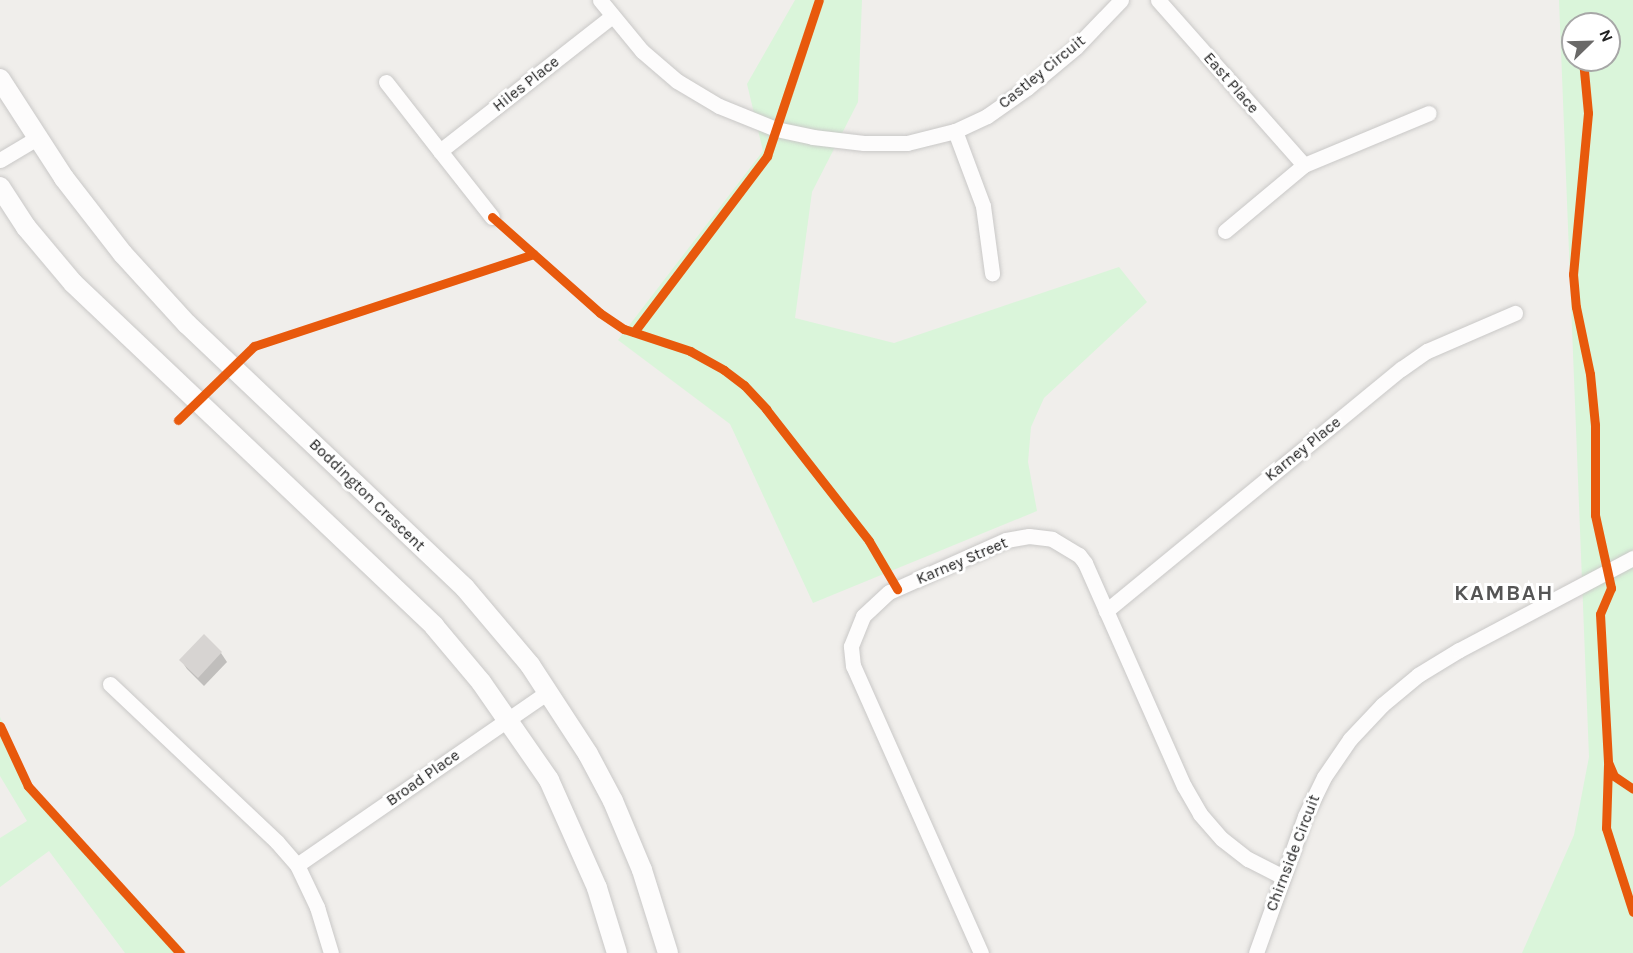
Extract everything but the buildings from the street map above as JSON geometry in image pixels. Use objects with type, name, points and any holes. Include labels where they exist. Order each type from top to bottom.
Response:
[{"type":"street","name":"Castley Circuit","points":[[600,0],[642,51],[677,81],[718,106],[770,127],[813,137],[864,143],[907,143],[955,131],[987,116],[1027,88],[1076,47],[1121,0]]},
{"type":"street","name":"East Place","points":[[1158,0],[1304,165]]},
{"type":"street","name":"Hiles Place","points":[[440,151],[612,16]]},
{"type":"street","name":"Boddington Crescent","points":[[0,79],[37,138],[123,254],[187,324],[465,588],[510,639],[549,691],[588,754],[613,801],[645,880],[668,953]]},
{"type":"street","points":[[386,81],[492,217]]},
{"type":"street","points":[[1225,231],[1304,165],[1429,112]]},
{"type":"street","points":[[955,131],[983,206],[992,273]]},
{"type":"street","points":[[0,160],[37,138]]},
{"type":"street","points":[[0,187],[26,227],[73,283],[434,626],[509,719],[549,780],[559,801],[597,888],[617,953]]},
{"type":"street","name":"Karney Place","points":[[1106,610],[1401,369],[1427,351],[1515,313]]},
{"type":"street","name":"Karney Street","points":[[981,953],[853,666],[853,636],[862,616],[889,592],[1006,540],[1029,536],[1052,538],[1079,555],[1106,610],[1184,786],[1200,814],[1222,839],[1248,860],[1283,877]]},
{"type":"street","name":"Chirnside Circuit","points":[[1256,953],[1305,816],[1324,777],[1350,740],[1382,705],[1418,675],[1459,650],[1633,558]]},
{"type":"street","points":[[110,684],[277,842],[297,865],[317,907],[331,953]]},
{"type":"street","name":"Broad Place","points":[[297,865],[549,691]]},
{"type":"green space","points":[[795,0],[862,0],[858,102],[812,192],[795,318],[894,343],[1119,267],[1147,302],[1044,398],[1031,427],[1028,462],[1037,511],[813,603],[730,424],[618,340],[763,151],[747,84]]},
{"type":"green space","points":[[1559,0],[1633,0],[1633,953],[1522,953],[1574,835],[1589,757],[1562,72],[1621,72],[1621,12],[1561,12],[1561,50]]},
{"type":"green space","points":[[0,717],[28,781],[181,947],[183,953],[125,953],[49,851],[0,887],[0,838],[27,821],[0,776]]},
{"type":"cycle path","points":[[634,332],[767,156],[819,0]]},
{"type":"cycle path","points":[[1584,72],[1588,113],[1573,274],[1576,307],[1590,374],[1595,425],[1595,515],[1611,588],[1600,614],[1608,762],[1614,776],[1633,789]]},
{"type":"cycle path","points":[[492,217],[600,313],[624,329],[690,351],[724,370],[744,385],[766,409],[869,541],[897,589]]},
{"type":"cycle path","points":[[178,420],[254,346],[533,254]]},
{"type":"cycle path","points":[[0,726],[28,786],[180,953]]},
{"type":"cycle path","points":[[1608,765],[1606,828],[1633,912]]},
{"type":"district","name":"KAMBAH","points":[[1504,594]]}]
